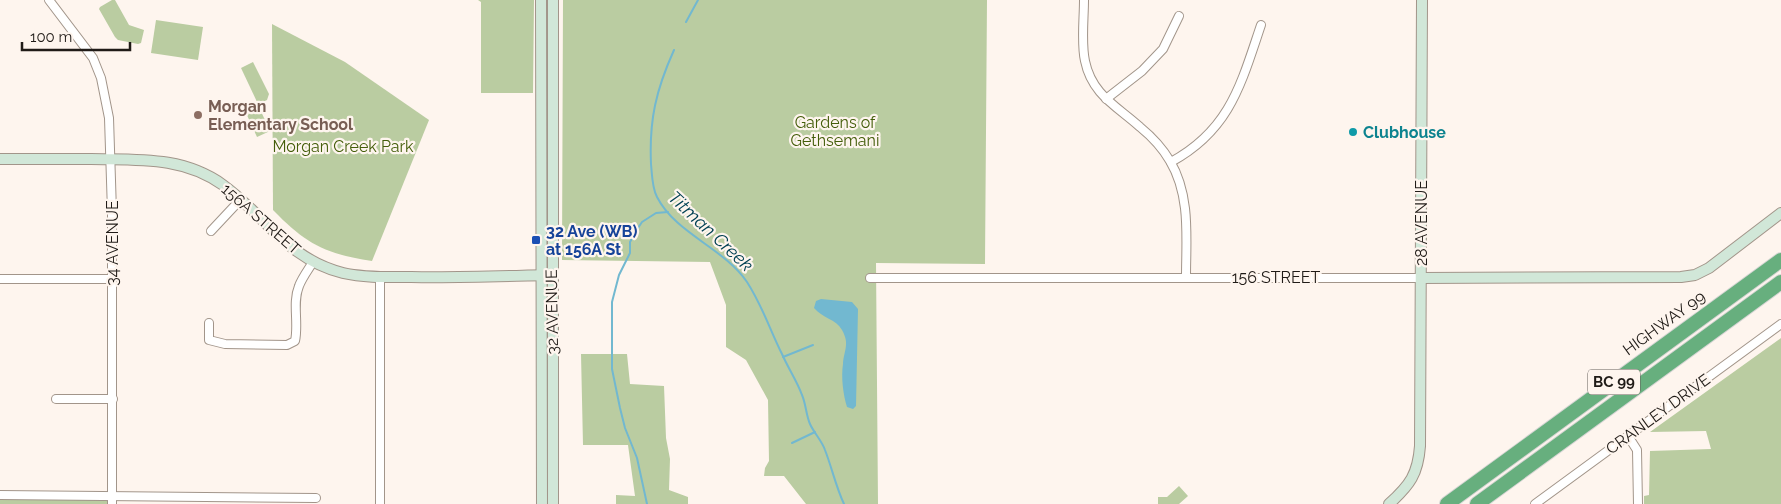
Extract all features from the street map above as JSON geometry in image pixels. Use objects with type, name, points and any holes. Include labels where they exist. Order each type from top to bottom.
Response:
[{"type":"highway","name":"HIGHWAY 99","points":[[1447,504],[1781,260]]},
{"type":"highway","name":"BC 99","points":[[1476,504],[1781,282]]},
{"type":"street","name":"34 AVENUE","points":[[49,0],[93,58],[101,78],[109,118],[113,400],[112,500]]},
{"type":"street","name":"32 AVENUE","points":[[541,0],[546,275],[553,504]]},
{"type":"street","name":"32 AVENUE","points":[[542,504],[553,0]]},
{"type":"street","points":[[1084,0],[1085,60],[1090,78],[1100,93],[1140,127],[1162,150],[1170,162],[1183,192],[1186,277]]},
{"type":"street","name":"28 AVENUE","points":[[1390,504],[1404,490],[1414,476],[1419,464],[1422,0]]},
{"type":"street","points":[[1106,99],[1142,71],[1163,49],[1179,16]]},
{"type":"street","points":[[1170,162],[1188,153],[1204,139],[1215,128],[1231,105],[1262,26]]},
{"type":"street","name":"156A STREET","points":[[0,159],[145,159],[174,163],[206,175],[222,184],[241,199],[290,247],[313,262],[344,273],[380,277],[436,278],[546,275]]},
{"type":"street","points":[[211,231],[241,199]]},
{"type":"street","name":"156 STREET","points":[[870,278],[1681,277],[1695,275],[1709,268],[1781,213]]},
{"type":"street","points":[[209,323],[209,340],[225,344],[288,345],[295,341],[297,333],[296,301],[299,287],[313,262]]},
{"type":"street","points":[[380,277],[380,504]]},
{"type":"street","points":[[0,279],[112,279]]},
{"type":"street","name":"CRANLEY DRIVE","points":[[1535,504],[1781,324]]},
{"type":"street","points":[[56,399],[113,400]]},
{"type":"street","points":[[1628,436],[1637,450],[1638,504]]},
{"type":"street","points":[[542,492],[547,504]]},
{"type":"street","points":[[0,495],[112,500],[316,498]]},
{"type":"green space","points":[[115,0],[129,25],[144,30],[141,43],[118,40],[115,37],[99,9]]},
{"type":"green space","points":[[478,0],[534,0],[533,93],[481,93],[481,2]]},
{"type":"green space","name":"Gardens of Gethsemani","points":[[563,0],[987,0],[985,264],[876,263],[878,504],[806,504],[784,476],[764,476],[765,468],[769,461],[768,400],[746,360],[726,347],[726,305],[710,262],[562,260]]},
{"type":"green space","points":[[156,20],[203,27],[198,60],[151,53]]},
{"type":"green space","name":"Morgan Creek Park","points":[[272,24],[345,62],[429,120],[372,261],[341,255],[317,246],[285,222],[273,210]]},
{"type":"green space","points":[[253,62],[269,94],[267,100],[258,104],[241,68]]},
{"type":"green space","points":[[259,107],[270,131],[257,137],[246,113]]},
{"type":"green space","points":[[1781,338],[1781,504],[1644,504],[1644,496],[1649,495],[1650,451],[1711,449],[1706,431],[1650,432]]},
{"type":"green space","points":[[581,354],[627,354],[630,384],[664,386],[666,438],[670,459],[669,490],[688,497],[688,504],[616,504],[616,495],[635,496],[628,445],[583,445]]},
{"type":"green space","points":[[1179,486],[1188,496],[1179,504],[1158,504],[1158,497],[1167,497]]},
{"type":"green space","points":[[108,497],[108,504],[0,504],[0,498]]},
{"type":"water","points":[[821,299],[852,302],[858,309],[856,406],[853,409],[847,407],[844,397],[842,369],[846,339],[839,326],[814,308],[816,301]]},
{"type":"waterway","points":[[686,22],[698,0]]},
{"type":"waterway","name":"Titman Creek","points":[[674,50],[658,92],[651,133],[651,164],[655,193],[665,210],[676,221],[726,260],[747,282],[762,309],[800,390],[810,424],[824,447],[844,504]]},
{"type":"waterway","points":[[647,504],[637,458],[625,428],[612,369],[612,302],[619,275],[630,253],[630,242],[638,228],[642,222],[656,213],[668,212]]},
{"type":"waterway","points":[[783,357],[813,345]]},
{"type":"waterway","points":[[792,443],[815,432]]},
{"type":"place","name":"Morgan Elementary School","points":[[198,115]]},
{"type":"place","name":"Clubhouse","points":[[1353,132]]},
{"type":"place","name":"32 Ave (WB) at 156A St","points":[[536,240]]}]
